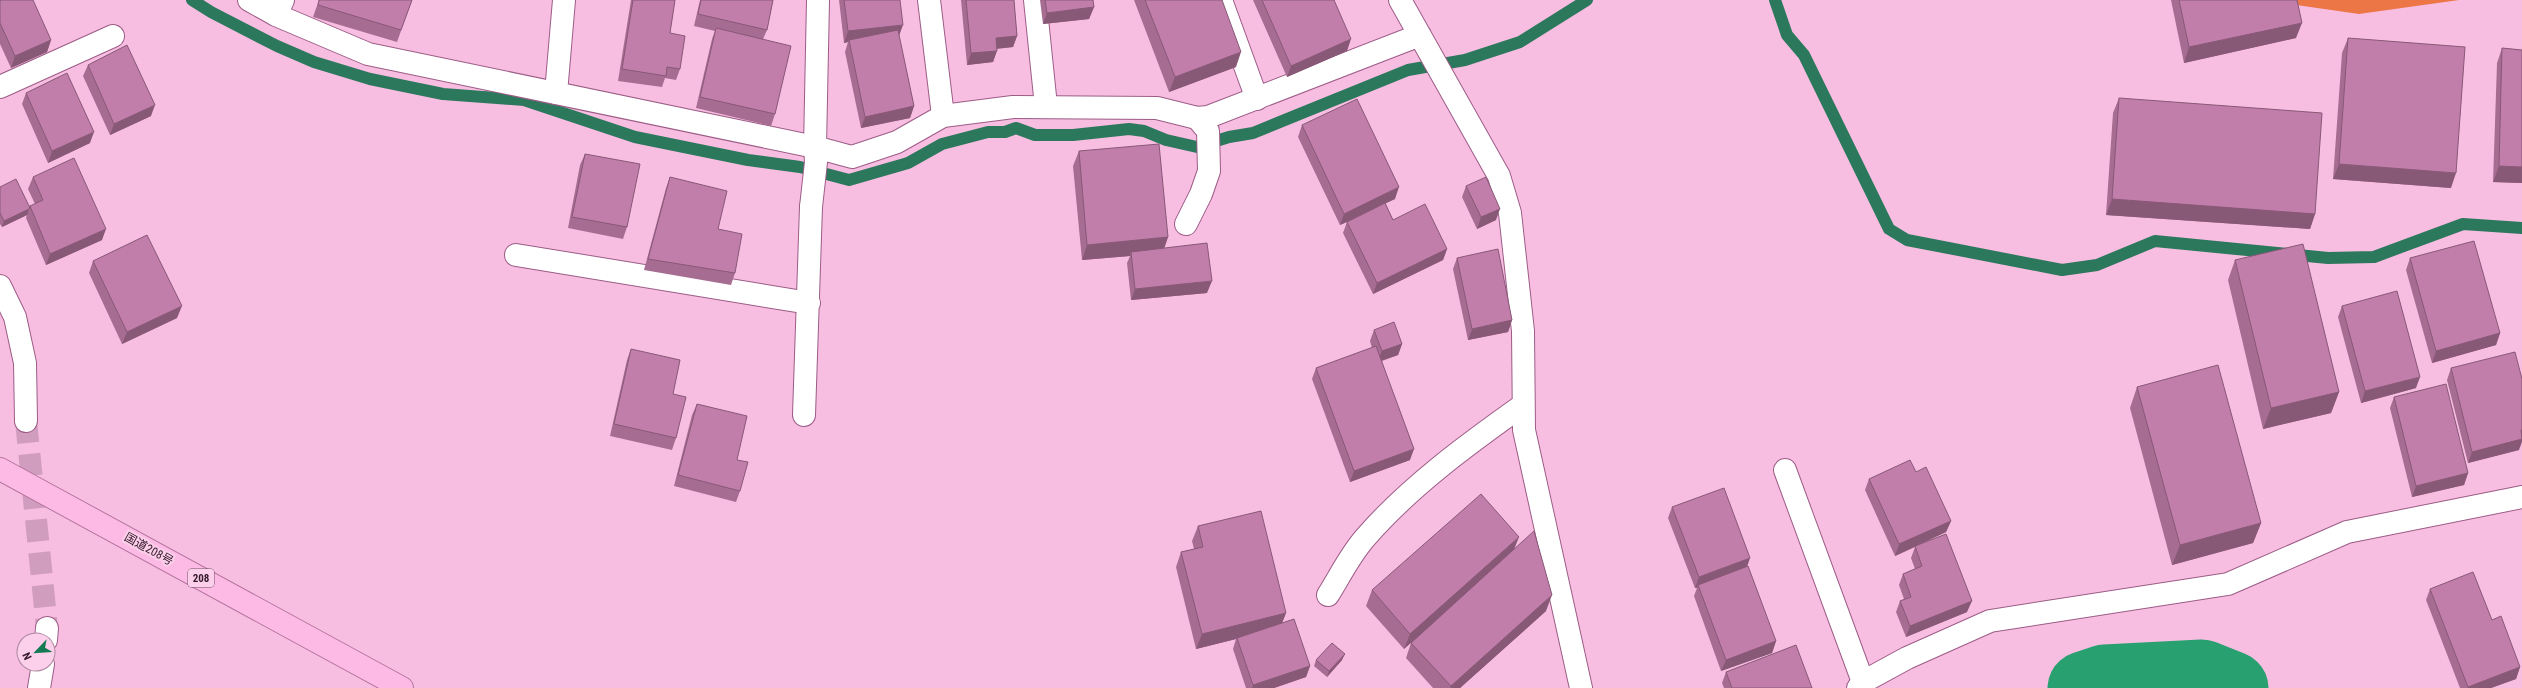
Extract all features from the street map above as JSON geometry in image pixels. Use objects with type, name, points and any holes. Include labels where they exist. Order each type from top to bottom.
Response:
[{"type":"highway","name":"国道208号","points":[[0,469],[402,688]]},
{"type":"street","points":[[249,0],[279,8],[368,54],[556,93],[816,154],[852,157],[897,142],[943,116],[1013,107],[1046,106],[1157,108],[1203,124]]},
{"type":"street","points":[[556,93],[564,0]]},
{"type":"street","points":[[804,415],[811,207],[816,154],[818,0]]},
{"type":"street","points":[[929,0],[943,116]]},
{"type":"street","points":[[1034,0],[1046,106]]},
{"type":"street","points":[[1221,0],[1257,99]]},
{"type":"street","points":[[1400,0],[1500,176],[1510,213],[1523,331],[1524,430],[1580,688]]},
{"type":"street","points":[[0,87],[114,36]]},
{"type":"street","points":[[1186,224],[1201,194],[1209,171],[1203,124],[1208,117],[1423,39]]},
{"type":"street","points":[[516,255],[808,304]]},
{"type":"street","points":[[0,286],[15,317],[26,363],[26,421]]},
{"type":"street","points":[[1328,594],[1364,539],[1408,495],[1488,430],[1523,405]]},
{"type":"street","points":[[1785,470],[1861,685],[1907,658],[1990,621],[2228,584],[2347,532],[2522,497]]},
{"type":"street","points":[[40,688],[42,672]]},
{"type":"shaded area","points":[[2261,0],[2459,0],[2359,14]]},
{"type":"building","points":[[0,0],[33,0],[51,40],[15,56],[0,23]]},
{"type":"building","points":[[319,0],[412,0],[401,30],[318,5]]},
{"type":"building","points":[[633,0],[675,0],[670,33],[685,36],[680,69],[667,67],[666,76],[622,69]]},
{"type":"building","points":[[701,0],[773,0],[767,30],[698,14]]},
{"type":"building","points":[[844,0],[900,0],[903,25],[848,31]]},
{"type":"building","points":[[966,0],[1014,0],[1017,36],[996,38],[997,51],[971,53]]},
{"type":"building","points":[[1045,0],[1093,0],[1094,7],[1047,13]]},
{"type":"building","points":[[1145,0],[1222,0],[1241,52],[1175,77]]},
{"type":"building","points":[[1262,0],[1334,0],[1351,39],[1291,66]]},
{"type":"building","points":[[2179,0],[2297,0],[2302,23],[2189,47]]},
{"type":"building","points":[[716,28],[791,46],[775,114],[700,97]]},
{"type":"building","points":[[898,30],[914,106],[865,117],[849,40]]},
{"type":"building","points":[[2348,38],[2465,47],[2456,173],[2339,164]]},
{"type":"building","points":[[127,45],[155,105],[114,124],[88,65]]},
{"type":"building","points":[[2502,48],[2522,50],[2522,167],[2499,166]]},
{"type":"building","points":[[67,73],[94,132],[52,151],[26,93]]},
{"type":"building","points":[[2119,98],[2322,113],[2315,214],[2112,199]]},
{"type":"building","points":[[1357,99],[1399,187],[1344,214],[1302,125]]},
{"type":"building","points":[[1159,144],[1168,237],[1087,245],[1079,151]]},
{"type":"building","points":[[585,154],[640,164],[627,227],[572,217]]},
{"type":"building","points":[[74,158],[106,229],[50,254],[30,206],[43,200],[33,177]]},
{"type":"building","points":[[670,177],[727,191],[718,229],[742,234],[735,273],[648,259]]},
{"type":"building","points":[[1486,177],[1500,209],[1481,217],[1466,186]]},
{"type":"building","points":[[16,179],[30,207],[29,209],[4,221],[0,213],[0,187]]},
{"type":"building","points":[[1385,203],[1393,220],[1425,204],[1447,249],[1377,283],[1347,222]]},
{"type":"building","points":[[147,235],[182,306],[127,332],[93,261]]},
{"type":"building","points":[[2474,241],[2500,333],[2436,351],[2410,258]]},
{"type":"building","points":[[1207,243],[1212,281],[1135,289],[1131,252]]},
{"type":"building","points":[[2303,244],[2339,392],[2271,408],[2235,260]]},
{"type":"building","points":[[1498,249],[1512,320],[1472,329],[1457,258]]},
{"type":"building","points":[[2397,291],[2420,377],[2365,391],[2342,306]]},
{"type":"building","points":[[1394,322],[1402,344],[1382,351],[1374,330]]},
{"type":"building","points":[[1376,346],[1414,449],[1354,471],[1316,368]]},
{"type":"building","points":[[631,349],[680,360],[673,394],[686,397],[676,438],[614,424]]},
{"type":"building","points":[[2515,352],[2522,379],[2522,439],[2472,452],[2451,368]]},
{"type":"building","points":[[2218,365],[2261,523],[2180,545],[2137,387]]},
{"type":"building","points":[[2446,384],[2468,473],[2416,486],[2394,397]]},
{"type":"building","points":[[697,404],[747,416],[737,460],[748,462],[740,491],[678,475]]},
{"type":"building","points":[[1910,460],[1916,472],[1926,467],[1951,521],[1899,544],[1869,479]]},
{"type":"building","points":[[1724,488],[1750,558],[1699,577],[1672,507]]},
{"type":"building","points":[[1481,494],[1519,537],[1410,634],[1372,590]]},
{"type":"building","points":[[1261,511],[1286,613],[1202,634],[1181,552],[1203,547],[1198,526]]},
{"type":"building","points":[[1534,531],[1552,595],[1451,686],[1411,643]]},
{"type":"building","points":[[1946,534],[1972,601],[1910,626],[1900,601],[1911,597],[1903,574],[1922,566],[1915,546]]},
{"type":"building","points":[[1748,566],[1776,641],[1726,660],[1698,585]]},
{"type":"building","points":[[2473,572],[2492,620],[2501,616],[2520,667],[2468,687],[2430,589]]},
{"type":"building","points":[[1294,619],[1310,666],[1253,685],[1237,638]]},
{"type":"building","points":[[1332,643],[1345,654],[1329,671],[1316,660]]},
{"type":"building","points":[[1796,645],[1812,688],[1732,688],[1726,672]]},
{"type":"waterway","points":[[192,0],[211,12],[277,46],[314,62],[370,79],[443,94],[524,100],[635,137],[748,160],[800,167],[849,180],[908,163],[942,144],[988,132],[1005,132],[1016,128],[1035,135],[1073,135],[1129,129],[1144,131],[1166,140],[1197,147],[1229,137],[1253,133],[1408,70],[1465,60],[1520,42],[1587,0]]},
{"type":"waterway","points":[[1775,0],[1787,35],[1804,55],[1889,229],[1907,240],[2062,270],[2097,265],[2155,241],[2328,258],[2374,257],[2463,224],[2522,228]]},
{"type":"waterway","points":[[2084,688],[2105,681],[2202,676],[2232,688]]},
{"type":"tunnel","points":[[26,421],[47,628]]}]
